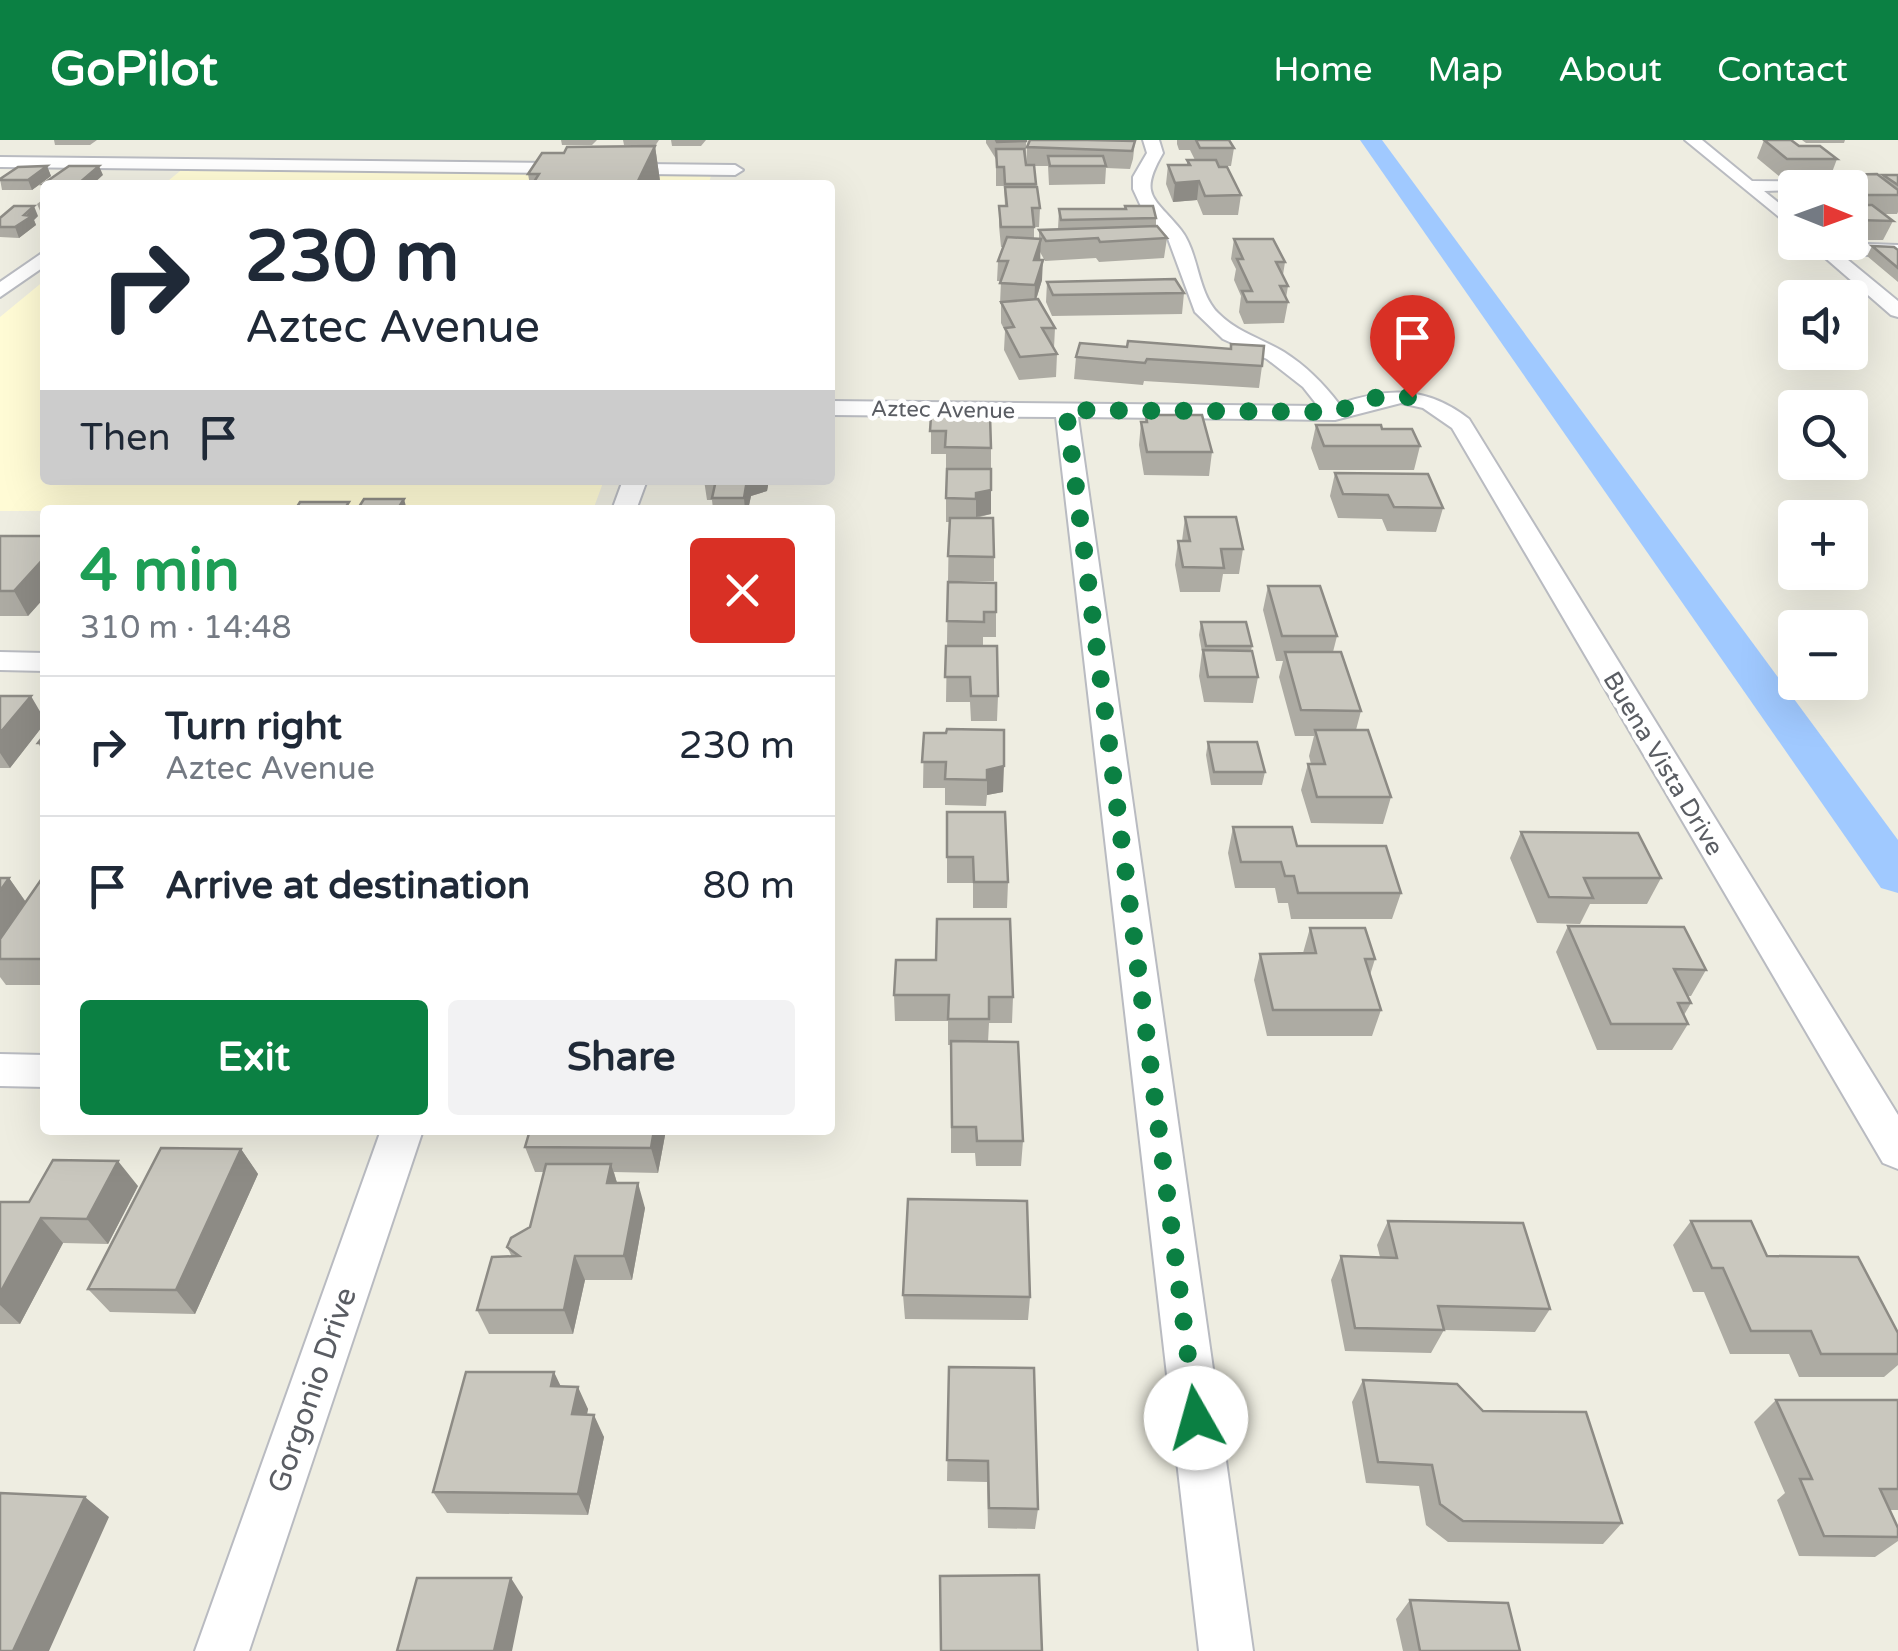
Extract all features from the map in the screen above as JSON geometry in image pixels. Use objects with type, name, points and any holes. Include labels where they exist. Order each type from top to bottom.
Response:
[{"type":"street","points":[[144,180],[196,140]]},
{"type":"street","points":[[1151,140],[1156,152],[1142,178],[1142,189],[1151,211],[1174,234],[1205,312],[1230,335],[1274,355],[1311,382],[1335,412]]},
{"type":"street","points":[[1693,140],[1778,211]]},
{"type":"street","points":[[0,162],[735,170]]},
{"type":"street","points":[[1748,186],[1898,188]]},
{"type":"street","points":[[1868,248],[1898,250]]},
{"type":"street","points":[[0,263],[40,260]]},
{"type":"street","points":[[1837,260],[1898,312]]},
{"type":"street","points":[[0,292],[40,261]]},
{"type":"street","name":"Aztec Avenue","points":[[835,408],[1335,412],[1378,397],[1412,397]]},
{"type":"street","name":"Buena Vista Drive","points":[[1412,397],[1440,404],[1461,424],[1898,1151]]},
{"type":"street","points":[[1066,410],[1226,1651]]},
{"type":"street","points":[[0,662],[40,662]]},
{"type":"street","points":[[0,1070],[40,1070]]},
{"type":"street","name":"Gorgonio Drive","points":[[222,1651],[400,1135]]},
{"type":"shaded area","points":[[196,158],[715,164],[710,180],[169,180]]},
{"type":"shaded area","points":[[40,284],[40,485],[602,485],[595,505],[40,505],[40,511],[0,511],[0,317]]},
{"type":"building","points":[[1030,140],[1135,141],[1132,151],[1027,147]]},
{"type":"building","points":[[1196,140],[1229,140],[1234,148],[1200,148]]},
{"type":"building","points":[[1764,140],[1820,146],[1837,159],[1787,159]]},
{"type":"building","points":[[655,146],[638,180],[535,180],[539,174],[528,174],[542,153],[564,153],[567,147]]},
{"type":"building","points":[[996,149],[1024,149],[1026,165],[1034,165],[1036,184],[1005,184],[1004,167],[997,167]]},
{"type":"building","points":[[1048,156],[1103,156],[1106,166],[1050,166]]},
{"type":"building","points":[[1187,160],[1216,160],[1219,167],[1227,167],[1241,195],[1205,196],[1199,181],[1175,183],[1168,165],[1190,165]]},
{"type":"building","points":[[47,166],[28,180],[0,180],[18,167]]},
{"type":"building","points":[[69,166],[99,166],[83,180],[49,180]]},
{"type":"building","points":[[1868,174],[1877,174],[1898,190],[1898,195],[1868,195]]},
{"type":"building","points":[[1883,175],[1898,175],[1898,185]]},
{"type":"building","points":[[1005,187],[1037,187],[1040,208],[1032,208],[1034,227],[1001,227],[999,206],[1007,206]]},
{"type":"building","points":[[1868,205],[1872,205],[1893,221],[1868,220]]},
{"type":"building","points":[[14,206],[34,206],[24,215],[32,216],[15,227],[0,227],[0,218]]},
{"type":"building","points":[[1125,206],[1153,206],[1156,218],[1061,220],[1059,209],[1126,209]]},
{"type":"building","points":[[1157,226],[1167,238],[1046,241],[1039,230]]},
{"type":"building","points":[[1007,237],[1041,239],[1034,260],[1043,260],[1035,285],[1000,283],[1008,261],[998,261]]},
{"type":"building","points":[[1234,239],[1273,239],[1285,262],[1276,262],[1288,286],[1280,286],[1288,302],[1247,302],[1242,291],[1252,291],[1237,259],[1243,259]]},
{"type":"building","points":[[1872,246],[1898,250],[1898,268]]},
{"type":"building","points":[[1175,279],[1184,293],[1053,295],[1047,282]]},
{"type":"building","points":[[1038,299],[1055,328],[1042,328],[1057,354],[1020,357],[1005,328],[1014,327],[1001,302]]},
{"type":"building","points":[[1128,341],[1231,349],[1231,344],[1264,346],[1262,366],[1076,357],[1080,343],[1127,347]]},
{"type":"building","points":[[1146,415],[1202,415],[1212,452],[1147,452],[1141,422],[1147,422]]},
{"type":"building","points":[[931,416],[990,416],[991,448],[945,447],[946,431],[930,431]]},
{"type":"building","points":[[1316,425],[1412,429],[1420,446],[1324,446]]},
{"type":"building","points":[[947,469],[991,469],[991,490],[976,493],[976,499],[946,498]]},
{"type":"building","points":[[1335,473],[1428,474],[1443,508],[1394,507],[1388,495],[1343,494]]},
{"type":"building","points":[[715,485],[746,485],[744,498],[712,498]]},
{"type":"building","points":[[364,499],[404,499],[400,505],[360,505]]},
{"type":"building","points":[[300,502],[349,502],[347,505],[298,505]]},
{"type":"building","points":[[1185,517],[1236,517],[1243,549],[1221,549],[1224,568],[1183,567],[1178,541],[1190,541]]},
{"type":"building","points":[[950,518],[993,518],[994,557],[948,556]]},
{"type":"building","points":[[0,536],[40,536],[40,562],[14,591],[0,591]]},
{"type":"building","points":[[948,582],[996,583],[996,612],[984,612],[984,622],[947,621]]},
{"type":"building","points":[[1268,586],[1320,586],[1337,636],[1282,636]]},
{"type":"building","points":[[1201,622],[1246,622],[1252,646],[1206,646]]},
{"type":"building","points":[[946,646],[997,646],[998,696],[971,696],[970,677],[945,677]]},
{"type":"building","points":[[1203,650],[1252,651],[1258,677],[1208,677]]},
{"type":"building","points":[[1285,652],[1341,652],[1361,711],[1301,710]]},
{"type":"building","points":[[0,696],[31,696],[0,733]]},
{"type":"building","points":[[947,729],[1004,730],[1004,766],[987,770],[987,780],[945,779],[946,762],[922,762],[924,733],[946,733]]},
{"type":"building","points":[[1315,730],[1368,730],[1391,797],[1317,797],[1308,764],[1325,764]]},
{"type":"building","points":[[1208,742],[1257,742],[1265,772],[1214,772]]},
{"type":"building","points":[[947,812],[1005,812],[1008,882],[974,882],[973,857],[947,857]]},
{"type":"building","points":[[1233,827],[1292,827],[1297,846],[1386,846],[1401,893],[1298,893],[1294,876],[1285,876],[1281,862],[1241,862]]},
{"type":"building","points":[[1521,832],[1638,833],[1661,878],[1584,878],[1593,898],[1549,897]]},
{"type":"building","points":[[40,881],[40,959],[0,959],[0,939]]},
{"type":"building","points":[[937,919],[1010,919],[1013,997],[989,997],[989,1019],[948,1019],[949,995],[894,995],[896,960],[936,960]]},
{"type":"building","points":[[1568,926],[1684,927],[1706,970],[1674,969],[1691,1003],[1678,1003],[1688,1024],[1611,1024]]},
{"type":"building","points":[[1310,928],[1365,928],[1375,959],[1365,959],[1381,1010],[1273,1010],[1260,954],[1316,953]]},
{"type":"building","points":[[951,1041],[1018,1042],[1023,1141],[977,1141],[976,1127],[952,1127]]},
{"type":"building","points":[[529,1135],[653,1135],[651,1148],[525,1147]]},
{"type":"building","points":[[161,1148],[241,1149],[176,1290],[88,1289]]},
{"type":"building","points":[[53,1160],[118,1161],[87,1219],[41,1218],[0,1293],[0,1202],[29,1202]]},
{"type":"building","points":[[546,1164],[611,1164],[607,1183],[638,1183],[624,1256],[575,1256],[564,1310],[477,1310],[492,1257],[519,1256],[507,1247],[511,1238],[530,1227]]},
{"type":"building","points":[[908,1199],[1027,1201],[1030,1297],[903,1295]]},
{"type":"building","points":[[1388,1221],[1523,1223],[1550,1309],[1438,1306],[1444,1330],[1355,1328],[1341,1256],[1397,1258]]},
{"type":"building","points":[[1691,1221],[1751,1221],[1767,1256],[1858,1257],[1898,1333],[1898,1354],[1821,1354],[1811,1331],[1751,1331],[1723,1268],[1712,1268]]},
{"type":"building","points":[[949,1367],[1034,1368],[1038,1509],[989,1508],[988,1461],[947,1460]]},
{"type":"building","points":[[466,1372],[554,1372],[551,1386],[578,1387],[572,1414],[594,1415],[578,1494],[433,1492]]},
{"type":"building","points":[[1363,1380],[1457,1384],[1483,1411],[1586,1412],[1622,1523],[1463,1521],[1440,1504],[1432,1465],[1378,1462]]},
{"type":"building","points":[[1776,1400],[1898,1400],[1898,1489],[1880,1489],[1898,1528],[1898,1537],[1824,1536],[1800,1479],[1812,1479]]},
{"type":"building","points":[[0,1493],[85,1497],[13,1651],[0,1651]]},
{"type":"building","points":[[1039,1575],[1042,1651],[941,1651],[940,1576]]},
{"type":"building","points":[[417,1578],[511,1578],[494,1651],[397,1651]]},
{"type":"building","points":[[1410,1600],[1508,1603],[1520,1651],[1420,1651]]},
{"type":"waterway","points":[[1371,140],[1898,876]]},
{"type":"route","points":[[1196,1418],[1066,410],[1335,412],[1378,397],[1412,397]]}]
